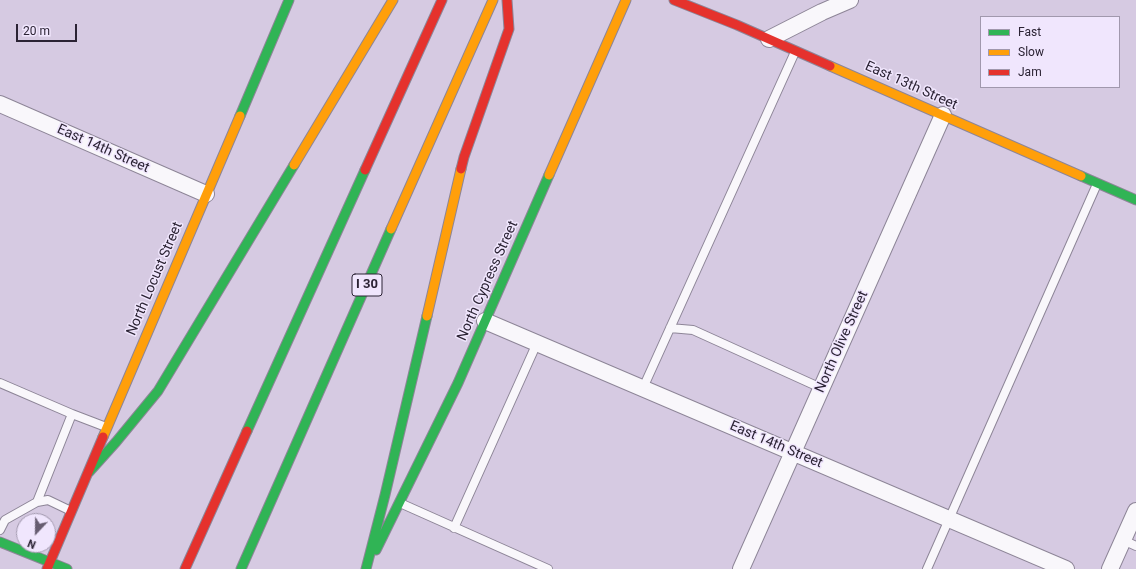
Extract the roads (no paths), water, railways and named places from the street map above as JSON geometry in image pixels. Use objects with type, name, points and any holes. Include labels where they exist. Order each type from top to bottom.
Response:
[{"type":"main road","name":"North Locust Street","points":[[48,565],[89,472],[289,0]]},
{"type":"main road","points":[[89,472],[158,391],[393,0]]},
{"type":"main road","points":[[185,569],[442,0]]},
{"type":"main road","name":"North Cypress Street","points":[[366,569],[458,383],[626,0]]},
{"type":"main road","name":"East 13th Street","points":[[674,0],[769,39],[1136,200]]},
{"type":"main road","name":"I 30","points":[[241,569],[493,1]]},
{"type":"main road","points":[[366,569],[385,495],[464,157],[509,29],[507,4]]},
{"type":"main road","points":[[0,542],[48,565],[67,569]]},
{"type":"street","points":[[769,39],[842,2]]},
{"type":"street","name":"East 14th Street","points":[[0,104],[206,194]]},
{"type":"street","name":"North Olive Street","points":[[741,569],[942,115]]},
{"type":"street","name":"East 14th Street","points":[[485,321],[1066,569]]},
{"type":"street","points":[[1110,569],[1129,543],[1136,511]]},
{"type":"lane","points":[[643,388],[795,51]]},
{"type":"lane","points":[[927,569],[1097,183]]},
{"type":"lane","points":[[670,328],[693,330],[821,388]]},
{"type":"lane","points":[[454,528],[537,343]]},
{"type":"lane","points":[[0,383],[107,428]]},
{"type":"lane","points":[[37,502],[72,414]]},
{"type":"lane","points":[[0,530],[2,517],[37,502],[48,500],[72,511]]},
{"type":"lane","points":[[399,503],[548,569]]}]
